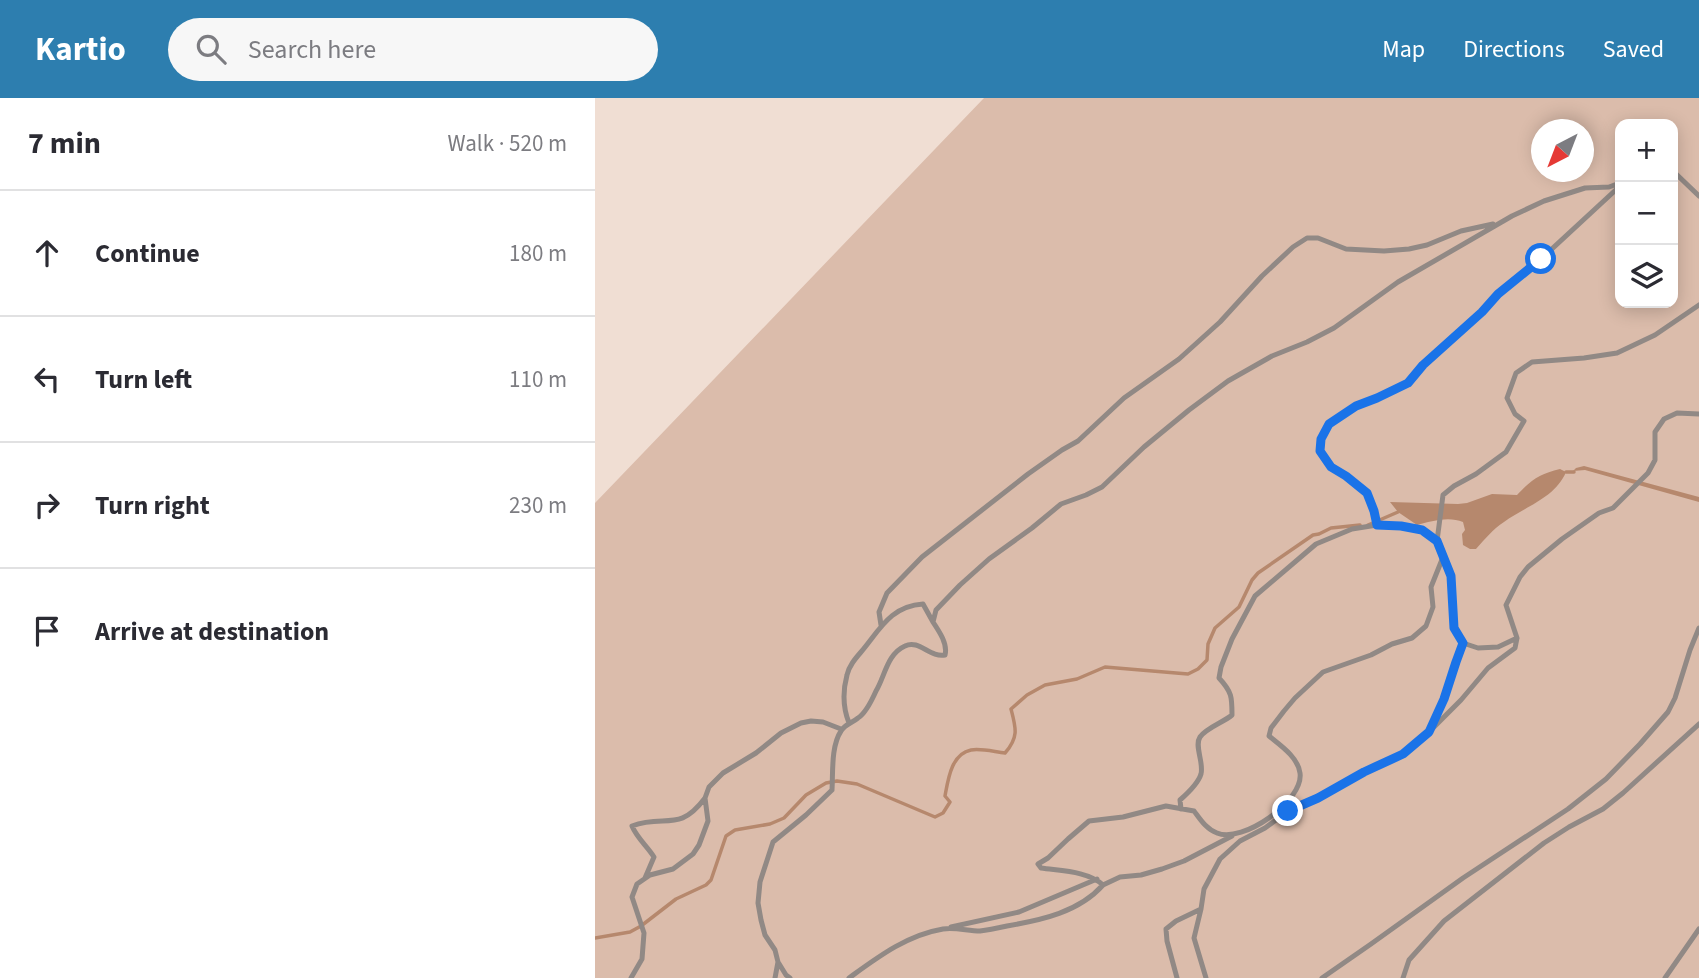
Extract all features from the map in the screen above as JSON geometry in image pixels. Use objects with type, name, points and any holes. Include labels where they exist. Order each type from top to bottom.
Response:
[{"type":"lane","points":[[1678,176],[1699,196]]},
{"type":"lane","points":[[933,622],[936,610],[989,559],[1061,504],[1102,487],[1144,447],[1228,381],[1272,356],[1334,328],[1398,282],[1511,216],[1585,188],[1615,185]]},
{"type":"lane","points":[[1377,525],[1367,493],[1331,467],[1320,451],[1321,439],[1329,424],[1356,406],[1408,383],[1423,365],[1498,294],[1541,259],[1615,189]]},
{"type":"lane","points":[[881,625],[879,612],[887,593],[922,557],[1028,474],[1078,441],[1124,398],[1179,359],[1293,247],[1307,238],[1318,238],[1346,250],[1409,249],[1427,245],[1461,231],[1500,222]]},
{"type":"lane","points":[[1517,638],[1498,647],[1478,648],[1463,643],[1454,628],[1451,576],[1437,541],[1443,495],[1506,452],[1524,421],[1515,414],[1507,398],[1516,373],[1532,362],[1617,353],[1655,335],[1699,305]]},
{"type":"lane","points":[[1206,978],[1194,938],[1205,889],[1220,859],[1240,841],[1265,828],[1288,811],[1403,754],[1429,732],[1488,668],[1515,649],[1517,638],[1506,605],[1528,567],[1599,513],[1613,508],[1648,473],[1655,460],[1655,432],[1664,419],[1677,413],[1699,414]]},
{"type":"lane","points":[[1181,809],[1180,800],[1201,776],[1202,761],[1198,747],[1200,737],[1232,715],[1233,698],[1219,678],[1221,667],[1232,639],[1255,596],[1316,544],[1352,529],[1377,525],[1401,526],[1422,530],[1437,541]]},
{"type":"lane","points":[[946,928],[982,931],[1036,921],[1071,909],[1094,896],[1103,885],[1120,877],[1141,875],[1184,861],[1223,839],[1260,824],[1284,806],[1299,786],[1300,772],[1294,760],[1269,736],[1271,728],[1295,698],[1323,672],[1412,638],[1426,626],[1433,607],[1431,587],[1443,557]]},
{"type":"lane","points":[[790,978],[778,962],[775,950],[765,935],[758,904],[761,882],[773,842],[832,790],[835,752],[841,729],[860,717],[877,691],[897,651],[906,645],[916,645],[940,656],[945,655],[947,649],[923,604],[912,604],[894,614],[881,625],[855,659],[848,672],[844,690],[845,714],[849,723]]},
{"type":"lane","points":[[1322,978],[1463,878],[1568,809],[1606,779],[1668,712],[1699,628]]},
{"type":"lane","points":[[1429,732],[1444,699],[1463,643]]},
{"type":"lane","points":[[645,878],[654,857],[632,826],[641,822],[675,821],[687,817],[723,773],[792,727],[811,721],[823,722],[841,729]]},
{"type":"lane","points":[[1403,978],[1409,960],[1444,921],[1544,843],[1603,809],[1699,724]]},
{"type":"lane","points":[[631,978],[642,959],[644,933],[632,897],[636,884],[662,871],[673,869],[693,854],[708,821],[705,798]]},
{"type":"lane","points":[[1103,885],[1097,879],[1082,874],[1041,868],[1038,864],[1089,821],[1123,817],[1166,806],[1193,811],[1203,824],[1218,834],[1238,833]]},
{"type":"lane","points":[[849,977],[885,952],[915,936],[1019,912],[1097,879]]},
{"type":"lane","points":[[1177,978],[1166,929],[1201,909]]},
{"type":"lane","points":[[1665,978],[1699,929]]},
{"type":"lane","points":[[775,978],[778,962]]},
{"type":"shaded area","points":[[984,98],[1699,98],[1699,978],[595,978],[595,503]]},
{"type":"shaded area","points":[[1584,466],[1699,497],[1699,502],[1585,470],[1573,471]]},
{"type":"shaded area","points":[[1560,469],[1566,472],[1555,489],[1500,525],[1476,549],[1463,545],[1463,522],[1446,519],[1417,525],[1398,512],[1390,502],[1458,504],[1492,494],[1517,495],[1537,478]]},
{"type":"waterway","points":[[1566,472],[1574,472]]},
{"type":"waterway","points":[[1368,525],[1398,512]]},
{"type":"waterway","points":[[595,938],[630,932],[676,899],[706,885],[711,880],[726,836],[735,830],[770,824],[784,818],[806,795],[826,783],[837,781],[857,784],[935,817],[943,813],[950,802],[945,796],[955,762],[964,752],[971,750],[1005,753],[1013,742],[1015,732],[1011,709],[1027,695],[1045,685],[1077,679],[1105,667],[1188,674],[1198,669],[1207,660],[1208,644],[1215,628],[1239,607],[1258,573],[1313,535],[1331,528],[1360,525]]},
{"type":"route","points":[[1288,811],[1403,754],[1429,732],[1449,687],[1463,643],[1454,628],[1451,576],[1437,541],[1422,530],[1377,525],[1367,493],[1331,467],[1320,451],[1321,439],[1329,424],[1356,406],[1408,383],[1423,365],[1498,294],[1541,259]]}]
